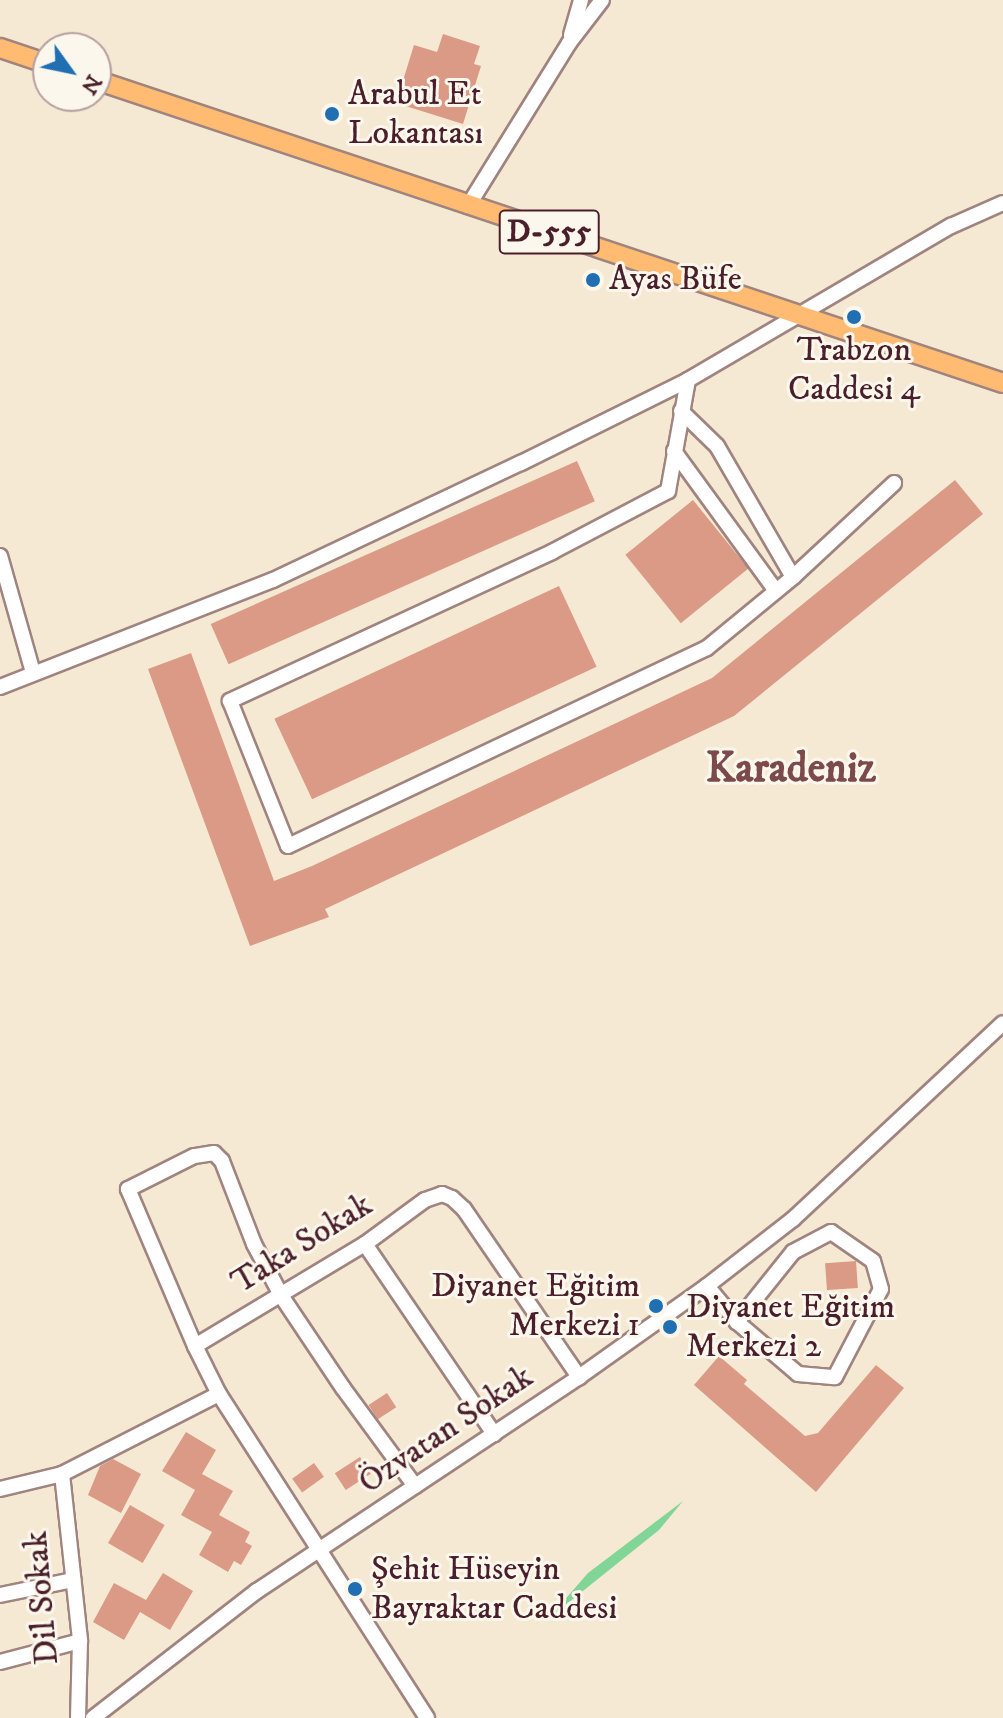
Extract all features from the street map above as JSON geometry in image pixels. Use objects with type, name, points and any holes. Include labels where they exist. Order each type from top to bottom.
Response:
[{"type":"main road","points":[[0,48],[32,59]]},
{"type":"main road","name":"D-555","points":[[112,85],[1003,383]]},
{"type":"street","points":[[569,43],[581,0]]},
{"type":"street","points":[[468,206],[569,43],[602,0]]},
{"type":"street","points":[[0,687],[273,580],[688,380],[795,314],[951,226],[1003,203]]},
{"type":"street","points":[[688,380],[668,491],[552,552],[230,701],[288,846],[707,648],[793,577],[894,483]]},
{"type":"street","points":[[681,411],[717,446],[793,577]]},
{"type":"street","points":[[674,451],[776,591]]},
{"type":"street","points":[[0,556],[33,673]]},
{"type":"street","name":"Özvatan Sokak","points":[[93,1718],[257,1591],[579,1377],[707,1286],[793,1219],[1003,1023]]},
{"type":"street","points":[[415,1486],[343,1388],[280,1293],[254,1244],[222,1161],[214,1153],[194,1156],[128,1189],[195,1346],[219,1394],[317,1552],[427,1718]]},
{"type":"street","name":"Taka Sokak","points":[[195,1346],[365,1244],[425,1200],[442,1194],[464,1209],[579,1377]]},
{"type":"street","points":[[707,1286],[737,1322],[798,1374],[835,1377],[881,1289],[873,1261],[831,1232],[793,1252],[737,1322]]},
{"type":"street","points":[[365,1244],[494,1434]]},
{"type":"street","points":[[0,1489],[62,1474],[219,1394]]},
{"type":"street","name":"Dil Sokak","points":[[62,1474],[80,1641],[78,1718]]},
{"type":"street","points":[[0,1595],[73,1580]]},
{"type":"street","points":[[0,1662],[80,1641]]},
{"type":"green space","points":[[683,1501],[659,1530],[548,1619],[588,1573]]},
{"type":"building","points":[[443,34],[480,46],[474,64],[481,66],[463,124],[396,103],[414,45],[437,52]]},
{"type":"building","points":[[577,461],[595,501],[229,664],[211,624]]},
{"type":"building","points":[[955,480],[983,514],[734,716],[325,909],[329,917],[250,946],[148,669],[191,653],[274,881],[712,678]]},
{"type":"building","points":[[693,500],[748,568],[681,623],[625,555]]},
{"type":"building","points":[[559,586],[597,667],[312,799],[274,719]]},
{"type":"building","points":[[856,1261],[858,1288],[827,1290],[825,1263]]},
{"type":"building","points":[[719,1356],[747,1380],[744,1384],[805,1436],[818,1433],[876,1365],[904,1388],[816,1492],[694,1385]]},
{"type":"building","points":[[387,1393],[396,1407],[378,1419],[369,1405]]},
{"type":"building","points":[[186,1432],[216,1450],[202,1474],[233,1491],[219,1515],[250,1532],[245,1542],[252,1546],[241,1565],[234,1561],[228,1572],[199,1555],[212,1532],[181,1515],[195,1490],[162,1471]]},
{"type":"building","points":[[360,1457],[371,1474],[346,1490],[335,1473]]},
{"type":"building","points":[[113,1459],[141,1474],[121,1513],[88,1495],[100,1466]]},
{"type":"building","points":[[314,1463],[324,1477],[302,1493],[292,1479]]},
{"type":"building","points":[[130,1505],[165,1525],[143,1563],[108,1543]]},
{"type":"building","points":[[163,1573],[193,1591],[170,1630],[140,1612],[124,1640],[93,1622],[114,1583],[146,1600]]},
{"type":"place","name":"Arabul Et Lokantası","points":[[332,114]]},
{"type":"place","name":"Ayas Büfe","points":[[593,280]]},
{"type":"place","name":"Trabzon Caddesi 4","points":[[854,317]]},
{"type":"place","name":"Diyanet Eğitim Merkezi 1","points":[[656,1306]]},
{"type":"place","name":"Diyanet Eğitim Merkezi 2","points":[[670,1327]]},
{"type":"place","name":"Şehit Hüseyin Bayraktar Caddesi","points":[[355,1589]]},
{"type":"district","name":"Karadeniz","points":[[791,769]]}]
